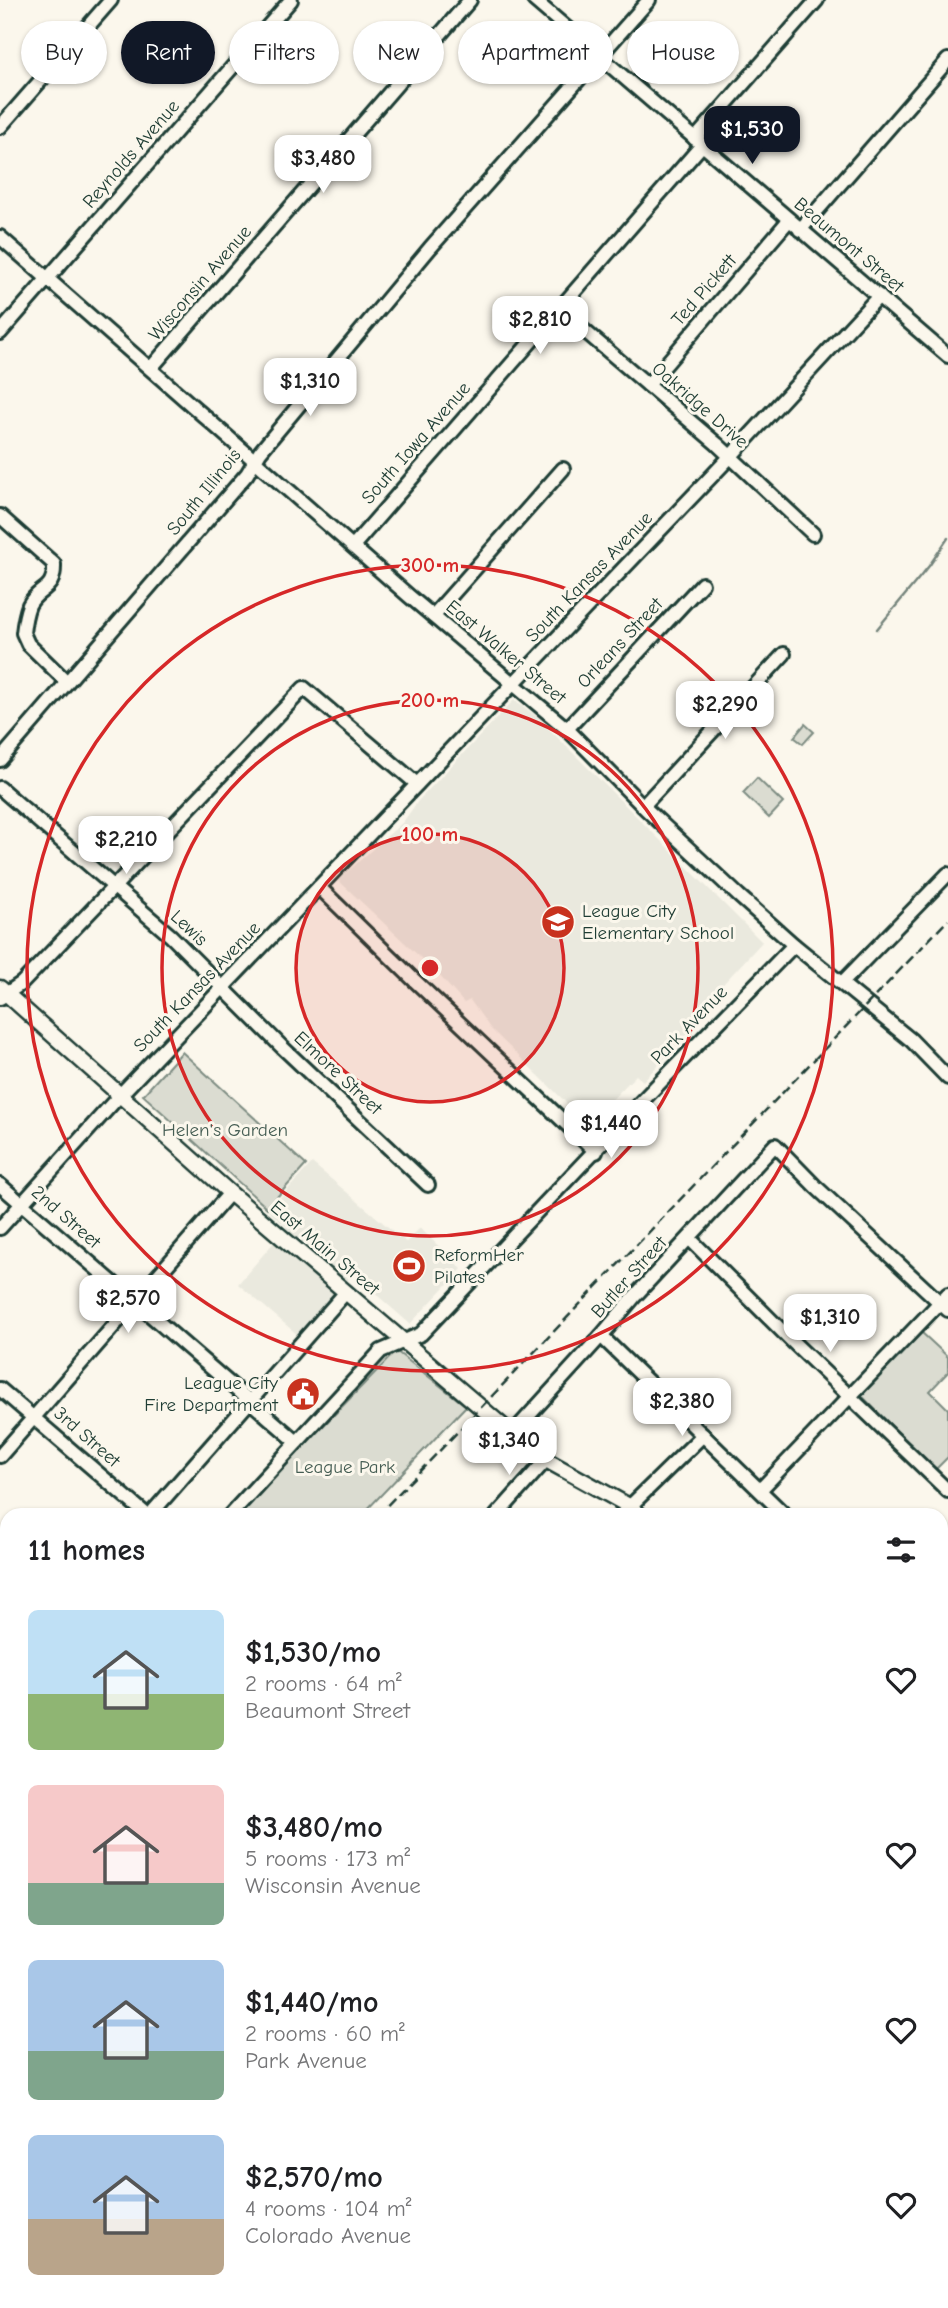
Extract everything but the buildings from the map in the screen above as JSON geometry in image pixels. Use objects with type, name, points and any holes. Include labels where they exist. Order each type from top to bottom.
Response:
[{"type":"main road","name":"East Main Street","points":[[2,993],[230,1193],[512,1434],[546,1460],[624,1508]]},
{"type":"street","points":[[0,127],[111,0]]},
{"type":"street","name":"Reynolds Avenue","points":[[0,333],[290,0]]},
{"type":"street","name":"Wisconsin Avenue","points":[[151,368],[470,0]]},
{"type":"street","name":"Beaumont Street","points":[[534,0],[558,21]]},
{"type":"street","name":"South Illinois","points":[[613,41],[649,0]]},
{"type":"street","name":"South Iowa Avenue","points":[[353,546],[559,309],[817,0]]},
{"type":"street","points":[[800,230],[948,60]]},
{"type":"street","name":"Beaumont Street","points":[[613,69],[948,356]]},
{"type":"street","name":"South Illinois","points":[[0,760],[256,461],[430,248],[575,84]]},
{"type":"street","name":"Ted Pickett","points":[[648,385],[789,220]]},
{"type":"street","name":"East Walker Street","points":[[0,237],[566,729],[643,806],[794,945],[911,1040],[948,1078]]},
{"type":"street","name":"South Kansas Avenue","points":[[0,1228],[120,1095],[730,457],[879,296]]},
{"type":"street","name":"Oakridge Drive","points":[[559,309],[730,457],[813,534]]},
{"type":"street","points":[[433,615],[563,469]]},
{"type":"street","points":[[0,516],[54,564],[54,577],[50,586],[30,604],[23,633],[28,644],[67,682]]},
{"type":"street","name":"Orleans Street","points":[[566,729],[702,584]]},
{"type":"street","points":[[643,806],[784,654]]},
{"type":"street","points":[[2,993],[22,983],[304,688],[416,784]]},
{"type":"street","name":"Lewis","points":[[0,788],[171,936],[222,988]]},
{"type":"street","points":[[842,983],[948,874]]},
{"type":"street","points":[[319,887],[596,1152]]},
{"type":"street","name":"Park Avenue","points":[[236,1508],[381,1351],[421,1334],[794,945]]},
{"type":"street","name":"Elmore Street","points":[[222,988],[428,1185]]},
{"type":"street","name":"Butler Street","points":[[512,1434],[775,1145],[815,1186],[945,1302]]},
{"type":"street","name":"2nd Street","points":[[0,1185],[296,1442]]},
{"type":"street","points":[[0,1456],[230,1193]]},
{"type":"street","points":[[690,1239],[948,1491]]},
{"type":"street","points":[[156,1508],[346,1292]]},
{"type":"street","points":[[760,1490],[849,1396],[945,1302]]},
{"type":"street","points":[[601,1336],[778,1508]]},
{"type":"street","name":"3rd Street","points":[[0,1389],[140,1508]]},
{"type":"street","points":[[634,1508],[703,1435]]},
{"type":"street","points":[[503,1508],[546,1460]]},
{"type":"shaded area","points":[[514,700],[535,715],[762,942],[688,1022],[693,1028],[643,1081],[636,1075],[588,1124],[490,1028],[470,1000],[464,1003],[438,974],[338,880],[403,822],[418,801]]},
{"type":"shaded area","points":[[312,1163],[406,1242],[420,1228],[462,1269],[410,1324],[353,1274],[299,1336],[238,1284],[287,1227],[268,1211]]},
{"type":"green space","points":[[805,724],[814,732],[803,744],[794,737]]},
{"type":"green space","points":[[757,778],[783,803],[769,818],[743,793]]},
{"type":"green space","name":"Helen's Garden","points":[[182,1052],[306,1165],[267,1208],[143,1095]]},
{"type":"green space","points":[[920,1331],[948,1357],[948,1372],[930,1391],[948,1409],[948,1457],[935,1470],[860,1394]]},
{"type":"green space","name":"League Park","points":[[396,1351],[466,1406],[369,1508],[244,1508]]},
{"type":"waterway","points":[[877,629],[929,566],[948,538]]},
{"type":"railway","points":[[385,1508],[948,920]]},
{"type":"place","name":"League City Elementary School","points":[[558,922]]},
{"type":"place","name":"ReformHer Pilates","points":[[409,1266]]},
{"type":"place","name":"League City Fire Department","points":[[303,1394]]}]
